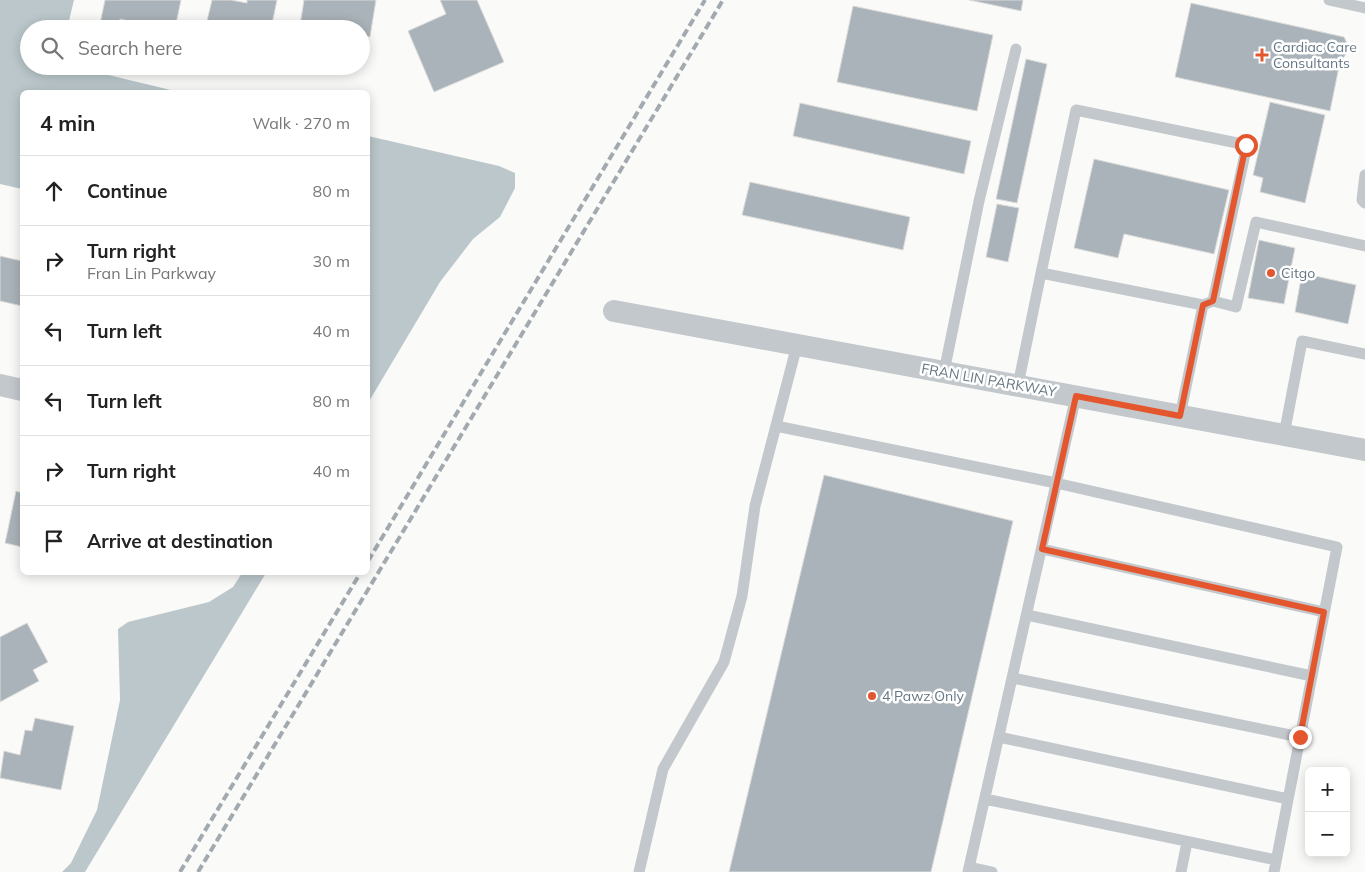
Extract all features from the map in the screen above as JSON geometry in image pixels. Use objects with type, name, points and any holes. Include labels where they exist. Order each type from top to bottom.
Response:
[{"type":"street","name":"FRAN LIN PARKWAY","points":[[614,310],[1365,450]]},
{"type":"street","points":[[0,385],[20,390]]},
{"type":"lane","points":[[1329,0],[1365,8]]},
{"type":"lane","points":[[944,372],[980,201],[1016,49]]},
{"type":"lane","points":[[1018,385],[1076,110],[1246,145],[1180,416]]},
{"type":"lane","points":[[1365,174],[1362,190],[1362,200],[1365,203]]},
{"type":"lane","points":[[1041,273],[1236,307],[1256,222],[1365,246]]},
{"type":"lane","points":[[1284,434],[1302,340],[1365,354]]},
{"type":"lane","points":[[639,872],[663,769],[724,662],[742,596],[755,506],[797,345]]},
{"type":"lane","points":[[992,872],[969,870],[1076,396]]},
{"type":"lane","points":[[776,426],[1056,483],[1337,547],[1275,866],[1187,842],[985,800]]},
{"type":"lane","points":[[1042,549],[1324,612]]},
{"type":"lane","points":[[1027,615],[1312,676]]},
{"type":"lane","points":[[1012,678],[1300,737]]},
{"type":"lane","points":[[999,737],[1288,799]]},
{"type":"lane","points":[[1181,872],[1187,842]]},
{"type":"shaded area","points":[[0,0],[74,0],[69,20],[20,20],[20,75],[108,75],[171,90],[20,90],[20,189],[0,184]]},
{"type":"shaded area","points":[[370,136],[499,166],[515,173],[515,188],[500,217],[473,239],[440,282],[370,400]]},
{"type":"shaded area","points":[[241,575],[265,575],[85,872],[62,872],[71,863],[97,810],[120,700],[118,629],[128,622],[209,602],[233,587]]},
{"type":"building","points":[[105,0],[181,0],[177,20],[101,20]]},
{"type":"building","points":[[212,0],[231,0],[247,3],[247,0],[277,0],[273,20],[207,20]]},
{"type":"building","points":[[304,0],[376,0],[370,37],[370,20],[301,20]]},
{"type":"building","points":[[440,0],[477,0],[504,62],[434,92],[408,31],[446,14]]},
{"type":"building","points":[[969,0],[1023,0],[1021,11]]},
{"type":"building","name":"Cardiac Care Consultants","points":[[1191,3],[1344,37],[1350,49],[1340,62],[1330,111],[1175,77]]},
{"type":"building","points":[[853,6],[993,35],[977,111],[837,82]]},
{"type":"building","points":[[1026,59],[1047,64],[1017,203],[996,199]]},
{"type":"building","points":[[1270,102],[1325,115],[1305,203],[1260,192],[1263,178],[1253,175]]},
{"type":"building","points":[[800,103],[971,141],[964,174],[793,136]]},
{"type":"building","points":[[1094,159],[1229,190],[1214,254],[1124,234],[1118,258],[1074,248]]},
{"type":"building","points":[[750,182],[910,217],[903,250],[742,215]]},
{"type":"building","points":[[997,204],[1019,208],[1008,262],[986,257]]},
{"type":"building","name":"Citgo","points":[[1259,240],[1295,248],[1284,304],[1248,298]]},
{"type":"building","points":[[0,256],[20,261],[20,306],[0,301]]},
{"type":"building","name":"Citgo","points":[[1302,273],[1356,285],[1348,324],[1295,312]]},
{"type":"building","name":"4 Pawz Only","points":[[824,475],[1013,521],[931,872],[729,872]]},
{"type":"building","points":[[16,491],[20,492],[20,547],[5,543]]},
{"type":"building","points":[[27,623],[48,662],[33,670],[39,681],[0,702],[0,637]]},
{"type":"building","points":[[35,718],[74,726],[61,790],[0,778],[4,751],[20,755],[25,730],[32,731]]},
{"type":"railway","points":[[370,558],[705,0]]},
{"type":"railway","points":[[198,872],[723,0]]},
{"type":"railway","points":[[180,872],[359,575]]},
{"type":"place","name":"Cardiac Care Consultants","points":[[1262,55]]},
{"type":"place","name":"Citgo","points":[[1271,273]]},
{"type":"place","name":"4 Pawz Only","points":[[872,696]]},
{"type":"route","points":[[1246,145],[1213,301],[1203,305],[1180,416],[1076,396],[1042,549],[1324,612],[1300,737]]}]
